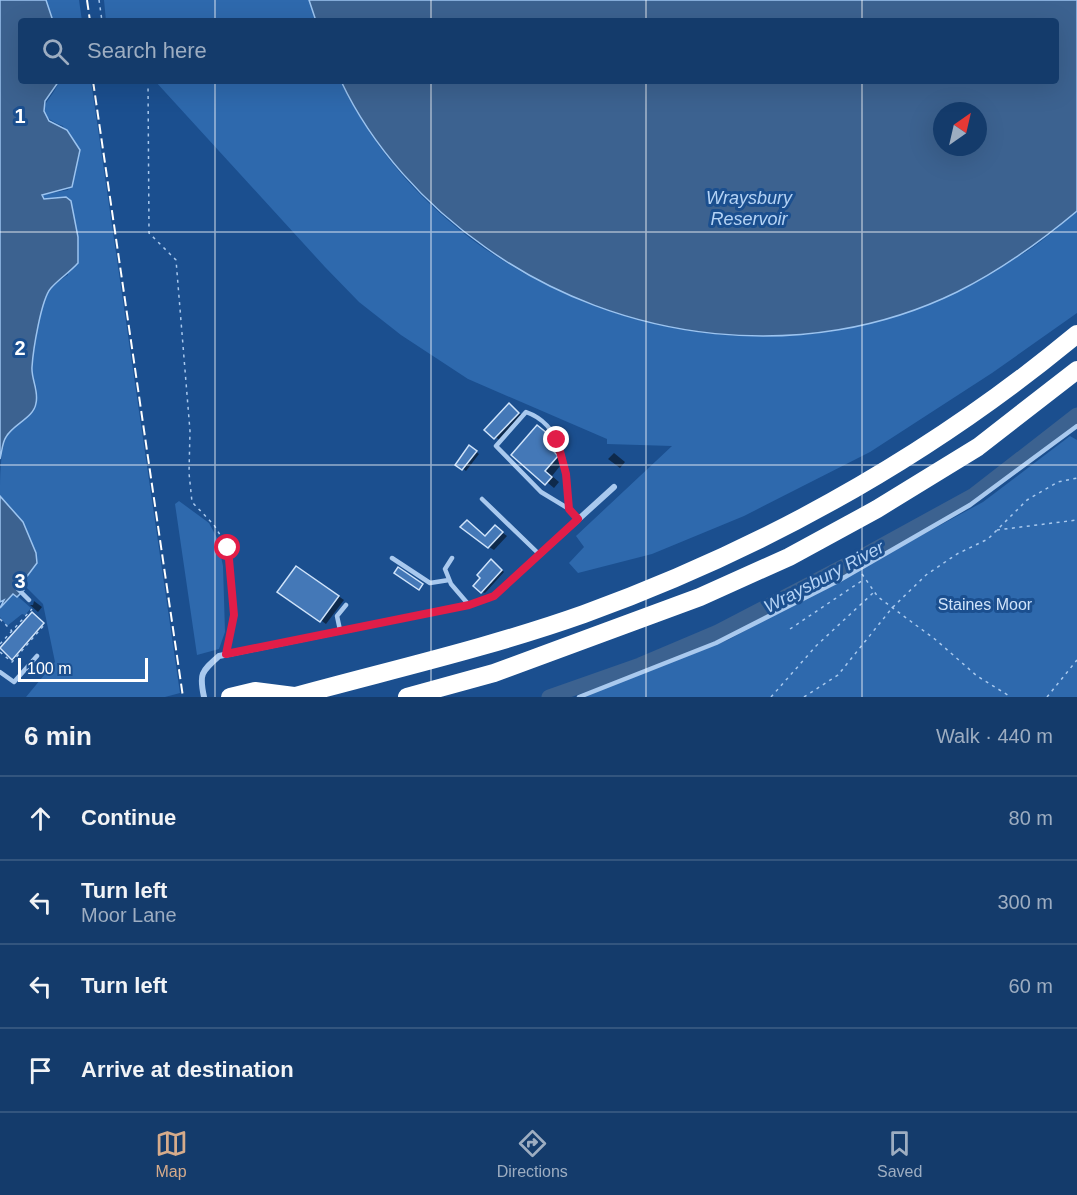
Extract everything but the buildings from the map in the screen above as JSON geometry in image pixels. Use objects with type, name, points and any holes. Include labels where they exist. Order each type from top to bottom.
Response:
[{"type":"highway","points":[[230,697],[255,691],[293,697],[464,653],[585,614],[737,550],[876,478],[964,419],[1077,334]]},
{"type":"highway","points":[[407,697],[494,673],[690,602],[789,557],[877,509],[978,447],[1077,370]]},
{"type":"street","points":[[204,697],[200,680],[204,669],[219,656],[469,605],[494,596],[614,487]]},
{"type":"lane","points":[[569,509],[566,474],[557,440],[541,417],[526,412],[496,446],[541,492],[569,509],[578,519]]},
{"type":"lane","points":[[579,697],[716,643],[861,568],[970,505],[1077,426]]},
{"type":"lane","points":[[482,499],[539,554]]},
{"type":"lane","points":[[392,558],[430,583],[449,580]]},
{"type":"lane","points":[[452,558],[445,569],[449,580],[469,605]]},
{"type":"lane","points":[[18,589],[28,600]]},
{"type":"lane","points":[[340,630],[337,616],[346,604]]},
{"type":"lane","points":[[0,672],[14,682],[37,656]]},
{"type":"path","points":[[99,0],[102,18]]},
{"type":"path","points":[[148,84],[149,233],[176,260],[190,430],[189,472],[192,502],[214,525],[228,548],[234,615],[226,654]]},
{"type":"path","points":[[804,697],[838,675],[892,608],[926,575],[957,554],[988,539],[1027,500],[1058,482],[1077,478]]},
{"type":"path","points":[[996,530],[1077,520]]},
{"type":"path","points":[[861,568],[864,579],[874,592],[892,608],[936,640],[977,676],[1011,697]]},
{"type":"path","points":[[790,629],[864,579]]},
{"type":"path","points":[[771,697],[816,646],[874,592]]},
{"type":"path","points":[[0,643],[32,609]]},
{"type":"path","points":[[0,619],[14,630]]},
{"type":"path","points":[[0,652],[12,662],[45,624]]},
{"type":"path","points":[[1047,697],[1077,660]]},
{"type":"green space","points":[[46,0],[79,0],[82,18],[52,18]]},
{"type":"green space","points":[[104,0],[309,0],[315,18],[106,18]]},
{"type":"green space","points":[[58,84],[91,84],[180,693],[165,697],[26,697],[55,662],[43,604],[22,583],[36,563],[36,553],[23,522],[0,496],[0,474],[6,437],[29,412],[36,400],[37,389],[32,373],[33,353],[47,295],[56,283],[68,275],[66,197],[44,199],[42,195],[68,190],[77,165],[74,151],[63,126],[52,121],[44,111],[44,106]]},
{"type":"green space","points":[[158,84],[343,84],[373,137],[413,187],[461,231],[515,268],[574,298],[635,319],[698,332],[762,336],[803,335],[833,331],[855,324],[1007,263],[1040,242],[1077,211],[1077,313],[992,373],[870,452],[744,516],[652,554],[578,573],[569,563],[584,547],[576,536],[672,446],[607,444],[607,439],[468,379],[401,335],[359,302]]},
{"type":"green space","name":"Staines Moor","points":[[1070,436],[1077,440],[1077,697],[583,697],[728,640],[983,502]]},
{"type":"green space","points":[[179,501],[209,523],[217,538],[223,566],[225,632],[219,649],[197,655],[175,504]]},
{"type":"green space","points":[[14,593],[31,608],[25,615],[22,614],[7,626],[0,617],[0,608]]},
{"type":"water","points":[[0,0],[46,0],[52,18],[18,18],[18,84],[57,84],[45,101],[44,111],[49,121],[67,130],[80,150],[72,187],[42,195],[44,199],[66,197],[71,201],[78,237],[78,263],[47,294],[38,326],[33,359],[32,371],[36,403],[31,413],[9,432],[0,459]]},
{"type":"water","name":"Wraysbury Reservoir","points":[[309,0],[1077,0],[1077,211],[1005,265],[957,292],[899,315],[839,330],[777,336],[715,334],[654,323],[594,305],[538,280],[463,231],[402,173],[368,129],[343,84],[1059,84],[1059,18],[315,18]]},
{"type":"water","points":[[0,496],[23,522],[36,553],[37,563],[22,583],[24,590],[17,597],[13,594],[0,608],[4,600],[0,602]]},
{"type":"waterway","name":"Wraysbury River","points":[[549,697],[640,665],[718,632],[854,561],[974,495],[1077,415]]},
{"type":"railway","points":[[87,0],[90,18]]},
{"type":"railway","points":[[93,84],[183,697]]},
{"type":"route","points":[[228,548],[234,615],[226,654],[469,605],[494,596],[578,519],[569,509],[566,474],[557,440]]}]
